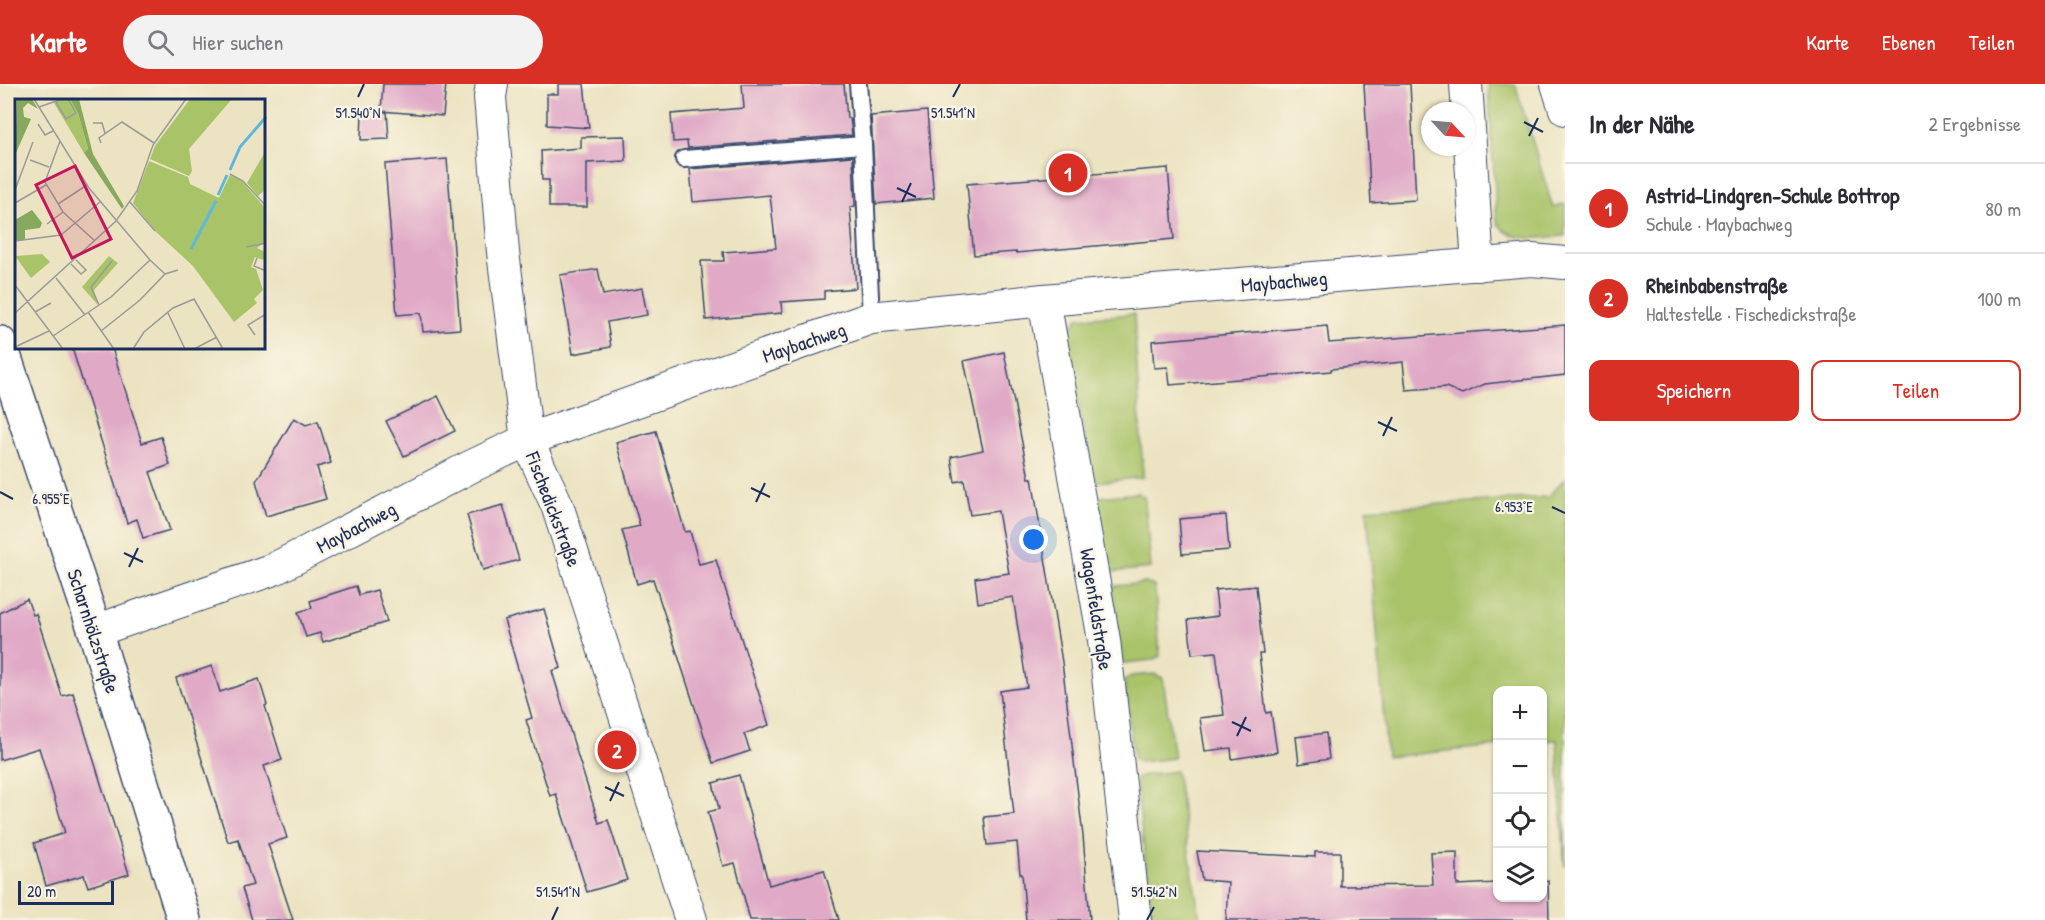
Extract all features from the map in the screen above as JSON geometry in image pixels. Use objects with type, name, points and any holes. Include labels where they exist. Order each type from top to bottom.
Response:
[{"type":"main road","name":"Scharnhölzstraße","points":[[0,343],[95,631],[184,920]]},
{"type":"street","name":"Fischedickstraße","points":[[492,84],[490,98],[503,252],[527,440],[557,505],[691,920]]},
{"type":"street","points":[[1466,84],[1478,265]]},
{"type":"street","points":[[1557,84],[1565,109]]},
{"type":"street","name":"Maybachweg","points":[[95,631],[274,569],[459,472],[527,440],[871,318],[1044,300],[1532,260],[1565,263]]},
{"type":"street","name":"Wagenfeldstraße","points":[[1044,300],[1104,640],[1135,920]]},
{"type":"lane","points":[[858,84],[871,318]]},
{"type":"lane","points":[[684,159],[863,145]]},
{"type":"green space","points":[[1488,84],[1515,84],[1553,208],[1565,204],[1565,236],[1519,237],[1510,234],[1497,222]]},
{"type":"green space","points":[[1134,314],[1143,477],[1099,482],[1093,478],[1065,336],[1078,318]]},
{"type":"green space","points":[[1565,478],[1565,867],[1557,740],[1547,741],[1547,686],[1493,686],[1493,746],[1387,757],[1367,509],[1548,497]]},
{"type":"green space","points":[[1138,493],[1144,497],[1145,502],[1151,568],[1111,572],[1108,569],[1097,502],[1100,497]]},
{"type":"green space","points":[[1146,583],[1154,586],[1155,591],[1160,656],[1153,660],[1125,663],[1122,661],[1111,590],[1115,586]]},
{"type":"green space","points":[[1154,674],[1163,678],[1174,758],[1140,762],[1134,759],[1124,681],[1131,676]]},
{"type":"green space","points":[[1176,771],[1200,920],[1152,920],[1136,779],[1140,776]]},
{"type":"building","points":[[383,84],[446,84],[443,116],[381,111]]},
{"type":"building","points":[[558,84],[584,84],[589,128],[547,125],[547,94],[558,94]]},
{"type":"building","points":[[742,84],[844,84],[847,118],[850,118],[852,135],[688,148],[687,141],[673,142],[671,114],[744,108]]},
{"type":"building","points":[[1364,84],[1410,84],[1416,200],[1371,203]]},
{"type":"building","points":[[927,111],[934,198],[876,204],[871,116]]},
{"type":"building","points":[[362,112],[387,112],[389,139],[361,140]]},
{"type":"building","points":[[625,136],[626,161],[587,163],[587,207],[549,207],[549,180],[542,180],[541,151],[581,148],[581,137]]},
{"type":"building","points":[[853,156],[855,206],[850,207],[856,288],[824,291],[824,299],[781,302],[782,313],[706,320],[701,261],[724,261],[723,252],[776,248],[770,195],[693,202],[690,169]]},
{"type":"building","points":[[447,159],[460,329],[423,332],[421,313],[397,315],[385,164]]},
{"type":"building","points":[[1168,168],[1174,239],[974,255],[967,184]]},
{"type":"building","points":[[598,269],[603,295],[642,288],[647,315],[607,322],[611,347],[573,354],[560,275]]},
{"type":"building","points":[[1565,325],[1565,375],[1485,384],[1462,394],[1446,387],[1406,390],[1403,362],[1331,369],[1331,371],[1170,385],[1168,367],[1154,368],[1152,341],[1327,326],[1329,343]]},
{"type":"building","points":[[73,350],[113,350],[142,443],[161,437],[170,465],[150,472],[170,530],[143,538],[137,519],[127,523]]},
{"type":"building","points":[[1004,352],[1029,478],[1032,478],[1062,662],[1083,836],[1090,920],[1026,920],[1017,842],[987,845],[984,817],[1014,814],[1000,691],[1027,687],[1013,597],[978,603],[975,578],[1009,573],[998,511],[970,515],[964,480],[955,482],[951,457],[983,450],[964,361]]},
{"type":"building","points":[[438,396],[455,431],[404,456],[386,421]]},
{"type":"building","points":[[294,418],[306,425],[318,421],[331,463],[317,467],[326,499],[266,516],[256,481]]},
{"type":"building","points":[[656,431],[685,532],[690,531],[699,564],[716,560],[769,725],[744,734],[750,751],[713,763],[653,579],[637,584],[622,530],[640,526],[616,442]]},
{"type":"building","points":[[503,505],[519,560],[483,570],[467,515]]},
{"type":"building","points":[[1226,515],[1229,550],[1182,554],[1179,519]]},
{"type":"building","points":[[356,586],[359,595],[377,590],[387,622],[323,642],[320,633],[306,637],[298,612],[312,608],[310,601]]},
{"type":"building","points":[[1256,586],[1263,654],[1259,654],[1266,713],[1271,712],[1277,752],[1232,759],[1231,748],[1205,751],[1200,718],[1224,715],[1216,652],[1192,654],[1188,620],[1218,616],[1215,590]]},
{"type":"building","points":[[27,599],[33,615],[36,614],[62,696],[73,693],[129,874],[88,887],[84,875],[46,886],[34,843],[65,833],[39,748],[0,760],[0,613]]},
{"type":"building","points":[[544,609],[561,668],[552,671],[575,747],[599,823],[608,820],[627,880],[587,892],[556,794],[550,796],[526,720],[532,718],[504,620]]},
{"type":"building","points":[[212,666],[220,692],[259,679],[282,760],[264,766],[287,838],[268,844],[293,920],[252,920],[242,888],[253,885],[238,839],[228,842],[176,678]]},
{"type":"building","points":[[1326,733],[1329,759],[1299,764],[1296,737]]},
{"type":"building","points":[[739,775],[769,885],[824,870],[839,920],[750,920],[735,863],[723,866],[708,812],[719,809],[713,783]]},
{"type":"building","points":[[1197,851],[1315,857],[1315,852],[1340,852],[1340,886],[1433,885],[1431,853],[1457,852],[1457,885],[1493,883],[1493,902],[1547,902],[1548,881],[1549,920],[1226,920],[1228,882],[1202,880]]},
{"type":"place","name":"Astrid-Lindgren-Schule Bottrop","points":[[1068,173]]},
{"type":"place","name":"Rheinbabenstraße","points":[[617,750]]}]
